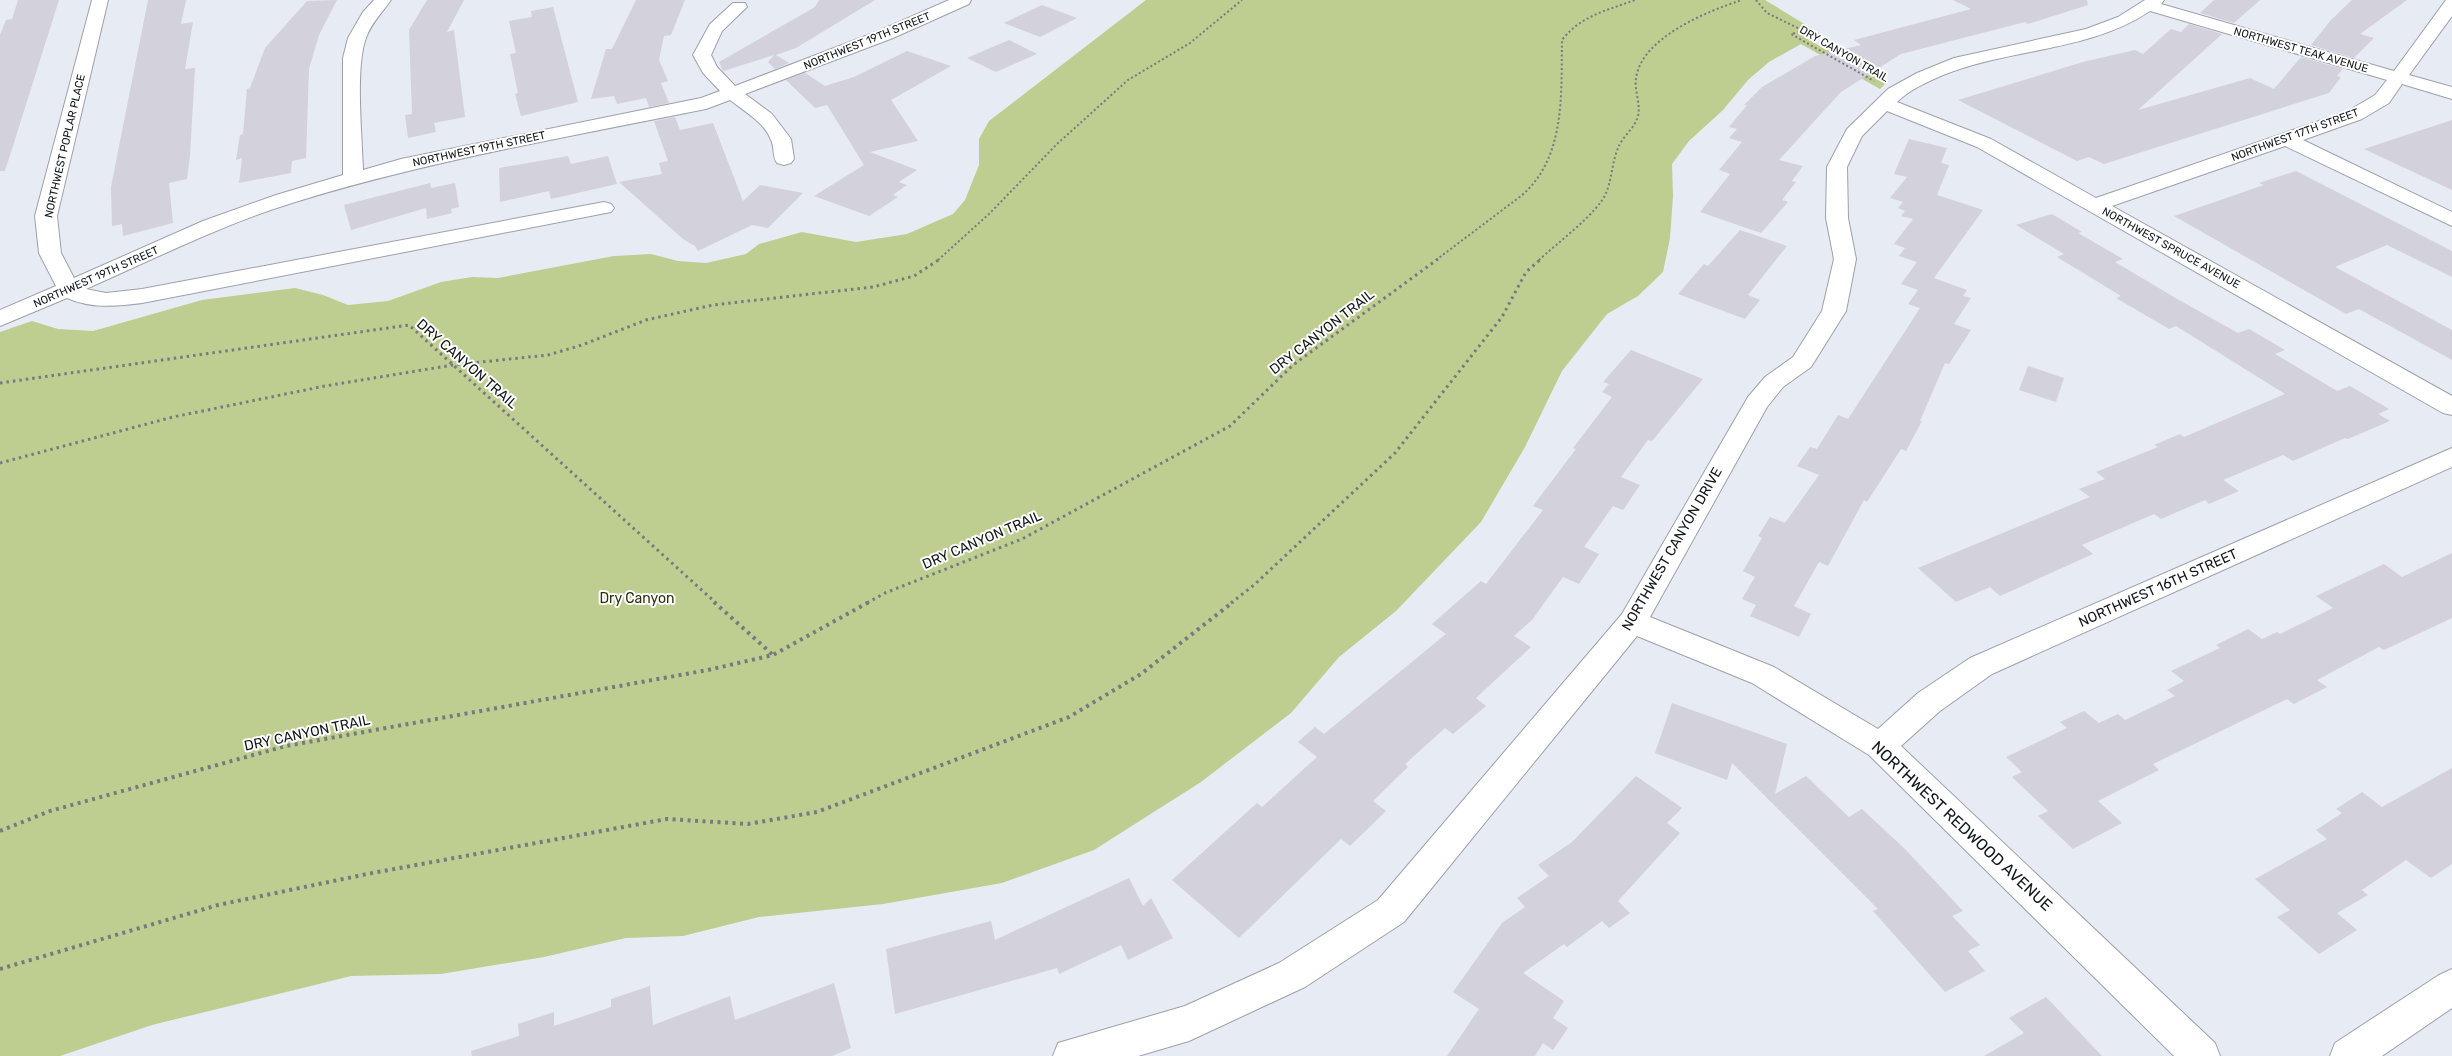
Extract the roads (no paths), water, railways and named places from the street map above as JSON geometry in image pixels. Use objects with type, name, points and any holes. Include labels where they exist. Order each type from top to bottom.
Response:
[{"type":"street","name":"NORTHWEST POPLAR PLACE","points":[[69,290],[50,253],[46,216],[100,0]]},
{"type":"street","points":[[353,177],[352,58],[357,38],[370,12],[383,0]]},
{"type":"street","name":"NORTHWEST 19TH STREET","points":[[0,319],[211,226],[283,199],[353,177],[402,165],[706,103],[887,34],[963,0]]},
{"type":"street","name":"NORTHWEST TEAK AVENUE","points":[[2153,3],[2452,93]]},
{"type":"street","name":"NORTHWEST CANYON DRIVE","points":[[1072,1056],[1189,1023],[1292,975],[1391,911],[1632,622],[1757,403],[1774,382],[1802,362],[1834,311],[1845,259],[1837,218],[1837,167],[1854,133],[1890,98],[1923,77],[1960,62],[2091,33],[2124,21],[2153,3]]},
{"type":"street","name":"NORTHWEST 17TH STREET","points":[[2095,205],[2288,140],[2355,115],[2382,99],[2452,4]]},
{"type":"street","points":[[739,7],[722,18],[708,37],[702,55],[709,69],[733,94],[765,118],[781,139],[784,159]]},
{"type":"street","name":"NORTHWEST SPRUCE AVENUE","points":[[1890,98],[1984,143],[2452,407]]},
{"type":"street","points":[[2288,140],[2452,220]]},
{"type":"street","points":[[69,290],[84,297],[106,300],[142,296],[604,208]]},
{"type":"street","name":"NORTHWEST 16TH STREET","points":[[1880,746],[1929,702],[1981,666],[2452,457]]},
{"type":"street","name":"NORTHWEST REDWOOD AVENUE","points":[[1632,622],[1764,675],[1880,746],[2201,1056]]},
{"type":"street","points":[[2349,1056],[2452,987]]},
{"type":"park label","name":"Dry Canyon","points":[[637,598]]}]
